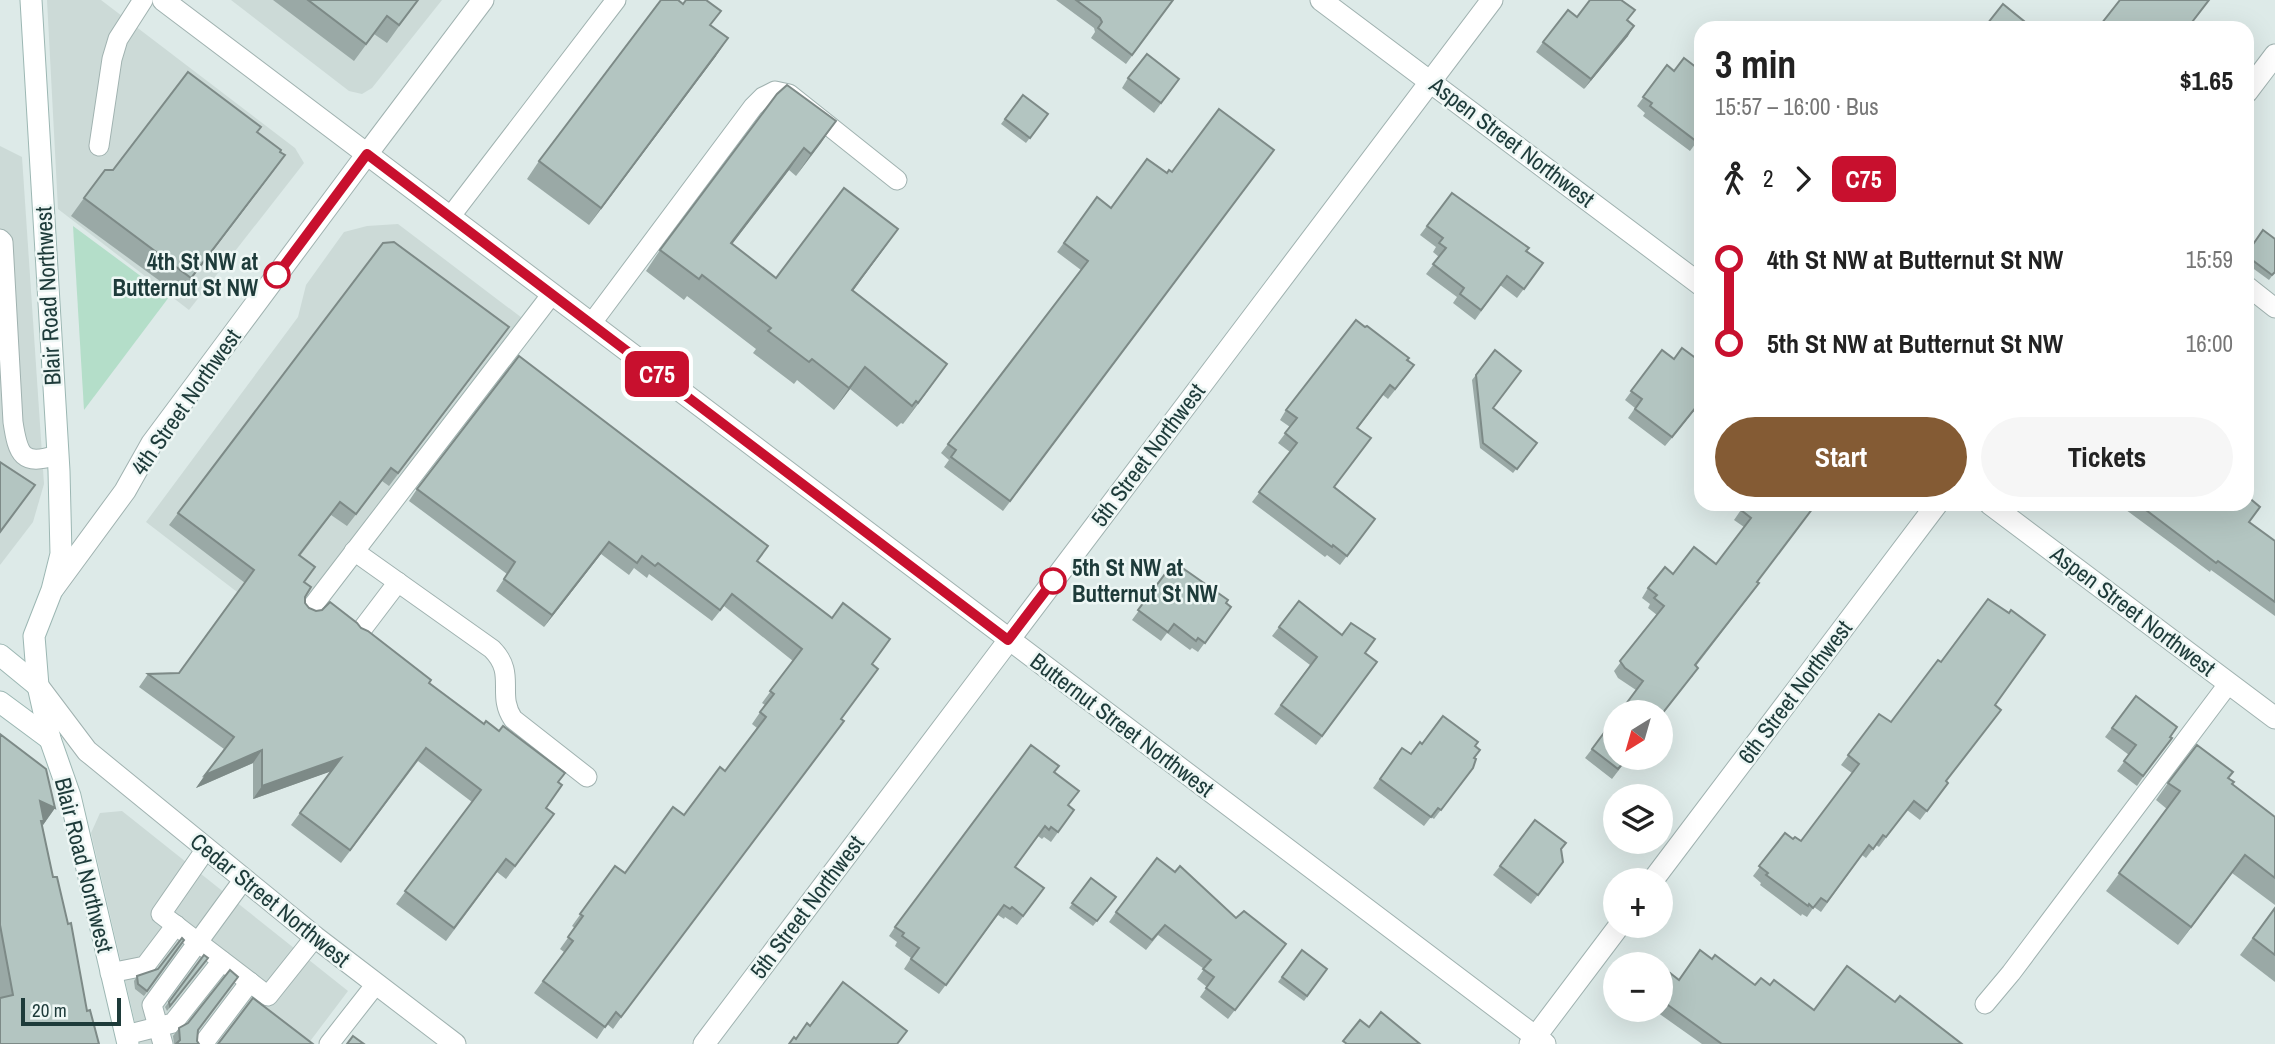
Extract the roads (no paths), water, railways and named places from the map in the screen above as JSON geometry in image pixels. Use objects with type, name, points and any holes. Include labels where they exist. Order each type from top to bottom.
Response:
[{"type":"street","name":"Blair Road Northwest","points":[[31,0],[60,471],[61,554],[52,590]]},
{"type":"street","name":"Butternut Street Northwest","points":[[163,0],[1537,1042]]},
{"type":"street","name":"4th Street Northwest","points":[[38,686],[34,636],[52,590],[125,491],[152,443],[483,0]]},
{"type":"street","name":"Aspen Street Northwest","points":[[1321,0],[1694,280]]},
{"type":"street","name":"5th Street Northwest","points":[[704,1044],[1492,0]]},
{"type":"street","points":[[2254,83],[2275,55]]},
{"type":"street","name":"6th Street Northwest","points":[[1662,868],[1932,511]]},
{"type":"street","name":"Aspen Street Northwest","points":[[1999,511],[2275,718]]},
{"type":"street","name":"Cedar Street Northwest","points":[[0,655],[38,686],[88,751],[315,937],[456,1044]]},
{"type":"street","name":"Blair Road Northwest","points":[[38,686],[50,739],[70,796],[127,1039]]},
{"type":"street","name":"Cedar Street Northwest","points":[[0,702],[50,739],[88,751]]},
{"type":"street","points":[[1537,1042],[1611,938]]},
{"type":"lane","points":[[99,146],[112,59],[118,39],[143,0]]},
{"type":"lane","points":[[450,217],[616,0]]},
{"type":"lane","points":[[591,324],[753,107],[763,97],[775,91],[789,94],[897,180]]},
{"type":"lane","points":[[0,239],[3,242],[13,422],[18,450],[24,457],[37,461],[57,455]]},
{"type":"lane","points":[[2254,292],[2275,308]]},
{"type":"lane","points":[[307,612],[551,294]]},
{"type":"lane","points":[[354,551],[492,649],[502,660],[506,672],[506,709],[513,719],[587,777]]},
{"type":"lane","points":[[360,632],[398,582]]},
{"type":"lane","points":[[1985,1004],[2229,683]]},
{"type":"lane","points":[[110,972],[145,966],[206,849]]},
{"type":"lane","points":[[160,1035],[152,1005],[244,880]]},
{"type":"lane","points":[[168,920],[268,996],[315,937]]},
{"type":"lane","points":[[127,1039],[160,1035],[173,1023],[222,961]]},
{"type":"lane","points":[[203,1044],[250,982]]},
{"type":"lane","points":[[329,1044],[376,984]]},
{"type":"place","name":"4th St NW at Butternut St NW","points":[[277,275]]},
{"type":"place","name":"5th St NW at Butternut St NW","points":[[1053,581]]}]
